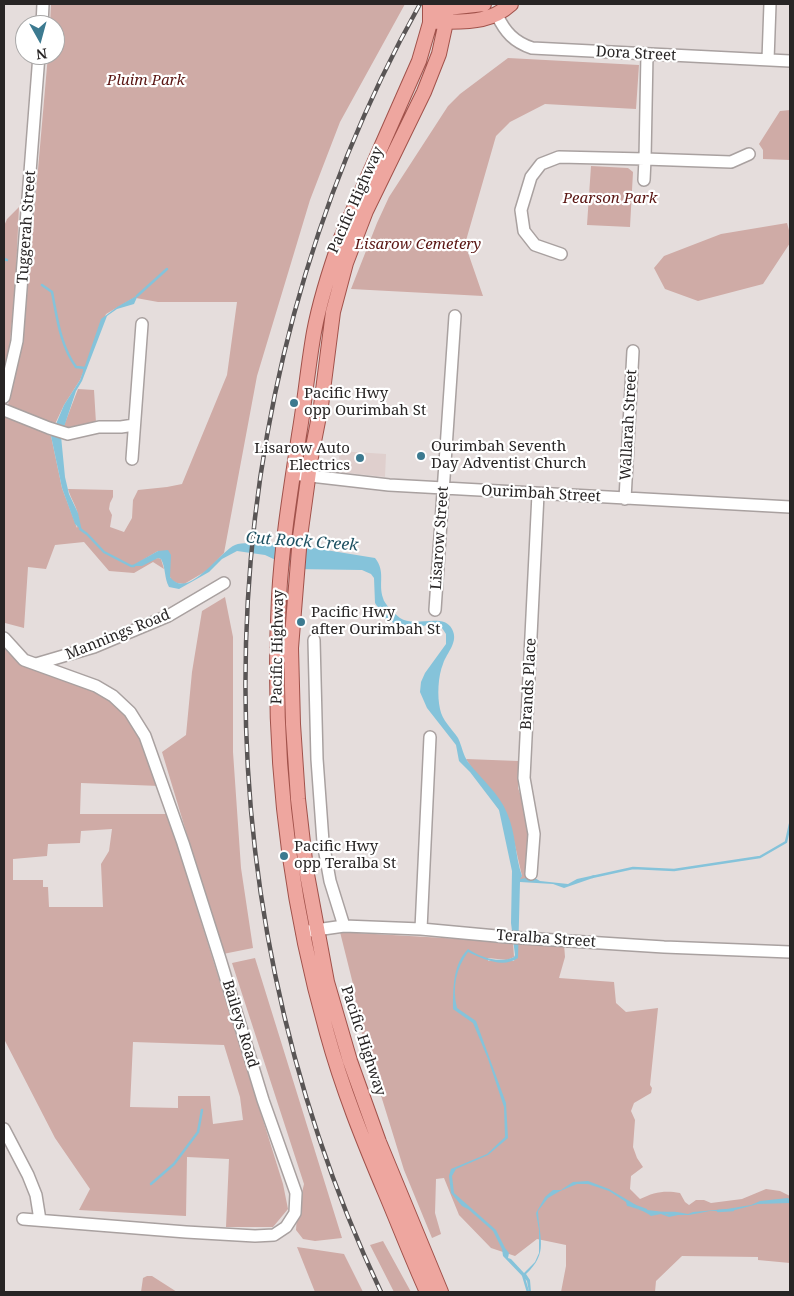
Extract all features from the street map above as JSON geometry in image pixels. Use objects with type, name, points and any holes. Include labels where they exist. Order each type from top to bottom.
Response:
[{"type":"main road","points":[[430,12],[483,4],[494,9],[497,15]]},
{"type":"main road","points":[[446,11],[478,20],[497,15],[511,4]]},
{"type":"main road","name":"Pacific Highway","points":[[441,1292],[379,1142],[350,1061],[327,982],[306,869],[298,799],[293,724],[291,648],[300,537],[321,406],[333,312],[344,270],[366,211],[433,70],[439,54],[446,11]]},
{"type":"main road","name":"Pacific Highway","points":[[427,1292],[362,1137],[349,1100],[327,1034],[302,932],[284,817],[279,751],[277,662],[285,535],[314,334],[330,268],[356,204],[419,62],[430,12]]},
{"type":"street","points":[[768,60],[770,4]]},
{"type":"street","name":"Dora Street","points":[[497,15],[507,33],[522,45],[532,48],[790,61]]},
{"type":"street","points":[[644,180],[646,54]]},
{"type":"street","name":"Tuggerah Street","points":[[4,397],[17,341],[38,65]]},
{"type":"street","points":[[561,254],[535,245],[524,232],[520,210],[531,177],[541,164],[559,157],[732,162],[749,154]]},
{"type":"street","name":"Lisarow Street","points":[[435,610],[455,316]]},
{"type":"street","points":[[132,459],[142,324]]},
{"type":"street","name":"Wallarah Street","points":[[625,499],[633,351]]},
{"type":"street","points":[[4,410],[68,434],[99,427],[134,425]]},
{"type":"street","name":"Ourimbah Street","points":[[293,474],[389,485],[790,508]]},
{"type":"street","name":"Brands Place","points":[[531,874],[534,834],[524,778],[538,494]]},
{"type":"street","name":"Mannings Road","points":[[35,664],[94,647],[168,616],[224,583]]},
{"type":"street","name":"Baileys Road","points":[[4,638],[24,660],[96,686],[113,696],[130,712],[145,736],[183,843],[260,1091],[296,1193],[295,1213],[286,1226],[274,1234],[255,1236],[23,1219]]},
{"type":"street","points":[[314,640],[317,759],[323,842],[330,881],[344,926]]},
{"type":"street","points":[[421,929],[430,737]]},
{"type":"street","name":"Teralba Street","points":[[302,932],[344,926],[421,929],[664,947],[790,952]]},
{"type":"street","points":[[4,1129],[36,1195],[40,1220]]},
{"type":"shaded area","points":[[339,451],[386,454],[385,477],[339,472]]},
{"type":"green space","name":"Pluim Park","points":[[51,4],[405,4],[340,122],[310,200],[257,376],[224,553],[208,570],[184,584],[172,581],[170,567],[158,551],[136,564],[158,558],[161,559],[164,569],[153,562],[134,573],[109,571],[84,542],[55,545],[46,569],[28,567],[24,628],[5,623],[4,417],[7,416],[51,436],[62,488],[77,528],[77,512],[68,489],[113,490],[109,509],[112,515],[110,527],[124,532],[132,518],[133,500],[138,490],[182,484],[227,375],[237,302],[158,302],[136,298],[137,296],[106,314],[80,380],[64,405],[55,424],[8,405],[24,330],[47,65],[65,65],[65,15],[50,15]]},
{"type":"green space","name":"Lisarow Cemetery","points":[[508,58],[639,65],[636,109],[545,104],[510,122],[496,136],[465,244],[483,296],[351,289],[389,197],[448,106],[460,94]]},
{"type":"green space","points":[[790,110],[790,160],[763,159],[763,150],[759,144],[780,111]]},
{"type":"green space","name":"Pearson Park","points":[[591,166],[628,168],[633,172],[630,227],[587,225]]},
{"type":"green space","points":[[19,207],[15,293],[8,360],[4,374],[4,226],[7,219]]},
{"type":"green space","points":[[787,223],[790,243],[763,284],[698,301],[665,289],[654,268],[664,256],[721,234]]},
{"type":"green space","points":[[78,389],[94,390],[96,423],[63,428]]},
{"type":"green space","points":[[225,597],[233,637],[233,752],[241,868],[253,948],[223,954],[162,752],[186,735],[192,672],[202,611]]},
{"type":"green space","points":[[4,646],[95,690],[124,711],[141,735],[160,786],[81,783],[80,814],[168,814],[180,845],[194,899],[283,1184],[288,1209],[273,1227],[226,1227],[229,1159],[187,1157],[186,1216],[79,1210],[90,1189],[55,1138],[4,1039]],"holes":[[[112,829],[109,851],[101,864],[103,907],[49,907],[48,887],[43,887],[43,880],[13,880],[13,859],[47,856],[48,844],[80,843],[81,831]],[[133,1042],[224,1045],[240,1097],[243,1120],[213,1124],[210,1096],[178,1096],[178,1108],[130,1107]]]},
{"type":"green space","points":[[466,759],[518,761],[518,788],[527,813],[530,835],[529,881],[518,880],[522,876],[511,828]]},
{"type":"green space","points":[[340,932],[513,942],[514,957],[507,960],[488,958],[488,961],[514,961],[519,941],[564,944],[565,957],[559,978],[614,982],[616,1003],[626,1012],[658,1008],[650,1085],[652,1088],[651,1093],[634,1103],[631,1111],[635,1120],[633,1147],[643,1167],[631,1176],[630,1189],[640,1199],[660,1192],[680,1193],[689,1205],[696,1200],[704,1200],[711,1203],[742,1199],[766,1189],[780,1191],[790,1196],[790,1263],[758,1260],[758,1257],[682,1256],[656,1281],[655,1292],[561,1292],[566,1266],[566,1245],[537,1239],[515,1256],[491,1248],[459,1215],[444,1178],[436,1179],[435,1213],[441,1234],[432,1238],[404,1170],[358,1021],[354,988]]},
{"type":"green space","points":[[255,958],[342,1238],[315,1241],[303,1239],[296,1230],[297,1214],[304,1184],[232,963]]},
{"type":"green space","points":[[383,1241],[411,1292],[394,1292],[370,1245]]},
{"type":"green space","points":[[297,1247],[344,1254],[363,1292],[315,1292]]},
{"type":"green space","points":[[152,1276],[177,1292],[141,1292],[143,1278]]},
{"type":"water","points":[[138,295],[134,304],[117,309],[107,316],[82,381],[76,391],[61,436],[65,477],[69,494],[78,513],[82,531],[75,524],[62,488],[51,436],[64,405],[80,380],[101,319]]},
{"type":"water","points":[[262,543],[295,545],[375,558],[380,568],[384,600],[395,614],[406,621],[436,621],[448,624],[452,629],[454,638],[440,674],[438,692],[441,713],[458,738],[468,762],[504,806],[512,828],[522,876],[520,879],[533,877],[540,881],[568,884],[577,879],[595,875],[593,878],[564,888],[553,884],[520,882],[518,958],[505,963],[499,963],[468,952],[458,971],[455,986],[457,1008],[476,1021],[506,1103],[508,1138],[488,1155],[456,1169],[452,1176],[454,1193],[496,1230],[509,1253],[508,1258],[524,1273],[535,1262],[539,1253],[539,1230],[536,1213],[545,1197],[553,1190],[561,1190],[573,1182],[588,1181],[609,1189],[636,1205],[638,1209],[665,1212],[666,1215],[677,1212],[688,1214],[693,1212],[727,1209],[751,1205],[760,1201],[788,1198],[790,1203],[758,1204],[731,1211],[710,1211],[669,1217],[661,1214],[651,1216],[627,1206],[626,1202],[609,1191],[588,1184],[577,1184],[548,1198],[538,1211],[541,1245],[538,1259],[526,1274],[530,1280],[531,1292],[529,1292],[527,1281],[503,1256],[502,1249],[493,1231],[462,1206],[451,1193],[449,1176],[451,1169],[487,1154],[505,1137],[504,1107],[488,1059],[473,1023],[453,1009],[454,985],[457,969],[459,962],[468,949],[478,955],[496,960],[508,959],[515,955],[511,923],[512,871],[499,810],[470,772],[459,761],[456,745],[427,708],[420,692],[421,682],[425,673],[446,644],[446,634],[440,625],[433,624],[412,628],[399,626],[385,618],[375,603],[374,578],[371,574],[362,570],[295,569],[265,555],[237,551],[222,559],[209,572],[179,589],[169,587],[161,559],[158,558],[142,566],[131,566],[158,551],[168,550],[171,555],[170,577],[177,583],[186,583],[203,573],[228,549],[235,545]]},
{"type":"waterway","points":[[137,296],[167,269]]},
{"type":"waterway","name":"Cut Rock Creek","points":[[42,285],[52,292],[66,350],[76,367],[85,368],[84,370]]},
{"type":"waterway","name":"Cut Rock Creek","points":[[80,529],[104,552],[134,566]]},
{"type":"waterway","points":[[592,877],[633,868],[674,870],[760,857],[786,842],[790,824]]},
{"type":"waterway","points":[[151,1184],[174,1164],[198,1132],[202,1110]]},
{"type":"waterway","points":[[635,1206],[646,1210]]},
{"type":"waterway","points":[[718,1211],[733,1210]]},
{"type":"waterway","points":[[663,1213],[675,1213]]},
{"type":"waterway","name":"Cut Rock Creek","points":[[523,1275],[528,1292]]},
{"type":"railway","points":[[381,1292],[319,1136],[275,975],[251,810],[246,643],[260,477],[294,314],[347,156],[420,4]]},
{"type":"place","name":"Pacific Hwy opp Ourimbah St","points":[[294,403]]},
{"type":"place","name":"Ourimbah Seventh Day Adventist Church","points":[[421,456]]},
{"type":"place","name":"Lisarow Auto Electrics","points":[[360,458]]},
{"type":"place","name":"Pacific Hwy after Ourimbah St","points":[[301,622]]},
{"type":"place","name":"Pacific Hwy opp Teralba St","points":[[284,856]]}]
